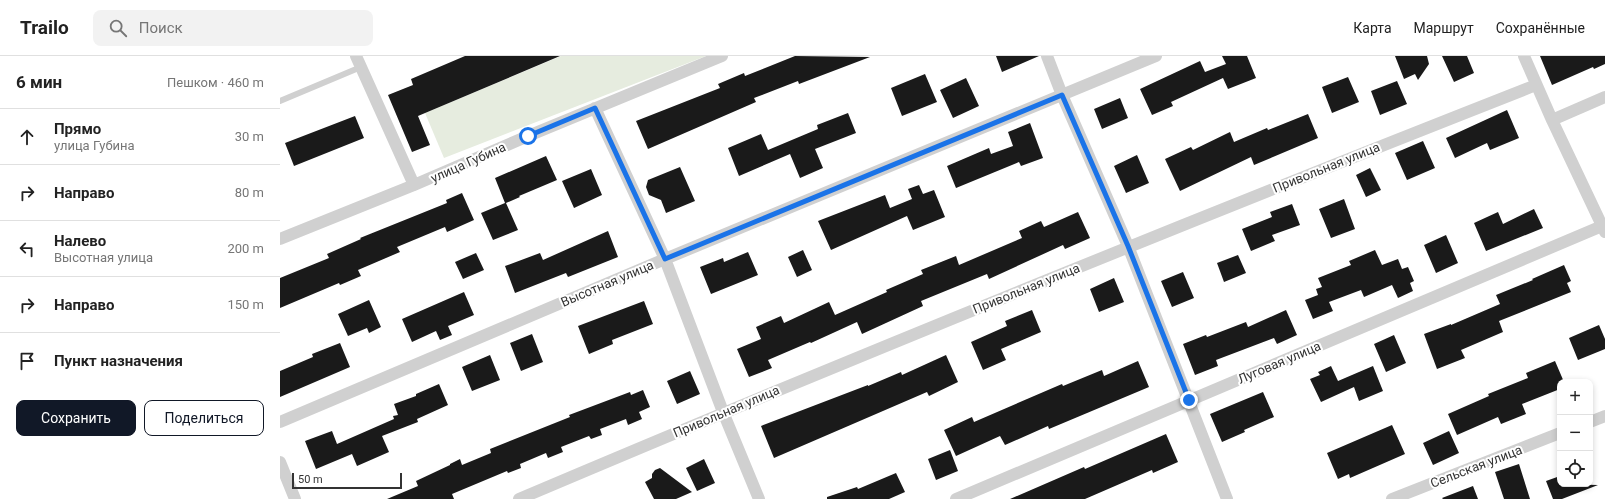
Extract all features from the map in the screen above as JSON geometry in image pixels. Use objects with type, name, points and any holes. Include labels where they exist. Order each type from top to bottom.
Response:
[{"type":"street","points":[[356,56],[414,185]]},
{"type":"street","name":"улица Губина","points":[[280,239],[414,185],[722,56]]},
{"type":"street","points":[[1047,56],[1062,95],[1128,246],[1227,499]]},
{"type":"street","name":"Высотная улица","points":[[280,422],[665,259],[1156,56]]},
{"type":"street","points":[[1524,56],[1603,229]]},
{"type":"street","name":"Привольная улица","points":[[519,499],[723,412],[1128,246],[1536,84]]},
{"type":"street","points":[[1552,120],[1605,97]]},
{"type":"street","points":[[595,108],[665,259],[723,412],[760,499]]},
{"type":"street","name":"Луговая улица","points":[[956,499],[1189,400],[1603,229]]},
{"type":"street","points":[[1593,421],[1605,416]]},
{"type":"street","name":"Сельская улица","points":[[1392,499],[1557,434]]},
{"type":"street","points":[[280,462],[295,499]]},
{"type":"lane","points":[[280,101],[361,67]]},
{"type":"shaded area","points":[[561,56],[706,56],[444,158],[425,113]]},
{"type":"building","points":[[465,56],[560,56],[418,116],[430,145],[412,152],[388,95],[413,85],[411,79]]},
{"type":"building","points":[[795,56],[870,57],[799,84],[798,81],[754,98],[756,102],[648,149],[636,121],[720,88],[718,84],[744,73],[745,76]]},
{"type":"building","points":[[996,56],[1039,56],[1002,72]]},
{"type":"building","points":[[1222,56],[1247,56],[1256,78],[1228,89],[1223,78],[1171,102],[1173,106],[1152,115],[1140,89],[1200,61],[1205,72],[1226,64]]},
{"type":"building","points":[[1395,56],[1427,56],[1429,64],[1418,80],[1415,74],[1404,79]]},
{"type":"building","points":[[1442,56],[1467,56],[1474,73],[1454,82]]},
{"type":"building","points":[[1540,56],[1605,56],[1605,64],[1594,69],[1593,67],[1552,85]]},
{"type":"building","points":[[925,74],[937,102],[902,116],[891,88]]},
{"type":"building","points":[[1348,77],[1359,102],[1332,113],[1322,87]]},
{"type":"building","points":[[966,78],[979,106],[953,118],[940,90]]},
{"type":"building","points":[[1397,81],[1407,104],[1380,115],[1371,91]]},
{"type":"building","points":[[1120,98],[1128,118],[1102,129],[1094,109]]},
{"type":"building","points":[[1507,110],[1519,138],[1490,150],[1487,143],[1455,158],[1446,138]]},
{"type":"building","points":[[848,113],[856,133],[815,149],[823,168],[800,178],[790,154],[739,176],[728,148],[761,134],[768,150],[818,129],[817,125]]},
{"type":"building","points":[[1308,114],[1318,138],[1254,165],[1251,157],[1180,191],[1165,159],[1191,147],[1193,150],[1230,132],[1234,142],[1267,128],[1268,130]]},
{"type":"building","points":[[355,116],[364,138],[294,166],[285,143]]},
{"type":"building","points":[[1030,123],[1043,158],[1021,166],[1019,162],[956,188],[947,166],[989,148],[991,154],[1013,146],[1008,132]]},
{"type":"building","points":[[1423,141],[1435,168],[1407,180],[1395,153]]},
{"type":"building","points":[[1137,155],[1149,183],[1126,193],[1114,166]]},
{"type":"building","points":[[546,156],[557,180],[506,203],[518,230],[493,240],[481,213],[505,203],[495,178]]},
{"type":"building","points":[[680,167],[695,201],[666,213],[661,200],[649,195],[646,187],[648,180]]},
{"type":"building","points":[[1370,168],[1381,190],[1366,197],[1356,175]]},
{"type":"building","points":[[591,169],[602,195],[574,208],[562,181]]},
{"type":"building","points":[[919,185],[923,194],[934,190],[945,217],[913,230],[907,216],[831,250],[818,221],[885,195],[890,208],[912,199],[908,189]]},
{"type":"building","points":[[462,193],[474,220],[447,232],[445,227],[397,247],[400,252],[358,270],[361,276],[340,285],[339,283],[280,308],[280,278],[329,258],[327,254],[361,239],[360,238],[447,203],[446,200]]},
{"type":"building","points":[[1344,199],[1355,229],[1331,238],[1319,209]]},
{"type":"building","points":[[1292,204],[1300,225],[1272,235],[1275,241],[1251,251],[1242,229],[1272,217],[1270,212]]},
{"type":"building","points":[[1534,209],[1543,228],[1486,251],[1474,223],[1498,212],[1503,224]]},
{"type":"building","points":[[1078,212],[1090,238],[1065,249],[1063,245],[989,279],[987,274],[921,301],[923,306],[862,334],[857,322],[811,343],[810,342],[768,360],[772,368],[749,377],[737,349],[761,339],[756,327],[781,316],[784,323],[829,302],[835,315],[923,274],[921,270],[956,256],[959,265],[1022,238],[1019,231],[1041,221],[1044,227]]},
{"type":"building","points":[[608,231],[618,257],[568,277],[566,273],[515,293],[505,266],[540,253],[543,260]]},
{"type":"building","points":[[1446,235],[1458,263],[1436,273],[1424,245]]},
{"type":"building","points":[[803,250],[812,270],[797,277],[788,257]]},
{"type":"building","points":[[1375,250],[1382,265],[1398,259],[1402,269],[1408,267],[1414,281],[1410,283],[1413,291],[1398,298],[1392,285],[1364,297],[1361,290],[1329,302],[1333,311],[1313,319],[1305,300],[1318,295],[1316,289],[1322,287],[1318,278],[1351,265],[1349,261]]},
{"type":"building","points":[[748,252],[758,275],[711,294],[700,267],[723,258],[724,262]]},
{"type":"building","points":[[476,253],[484,270],[463,279],[455,262]]},
{"type":"building","points":[[1238,255],[1246,273],[1224,282],[1217,263]]},
{"type":"building","points":[[1564,265],[1571,281],[1567,283],[1571,292],[1499,321],[1503,332],[1461,350],[1465,358],[1437,369],[1424,334],[1451,325],[1500,304],[1496,295],[1533,280],[1532,279]]},
{"type":"building","points":[[1183,272],[1194,298],[1172,307],[1161,281]]},
{"type":"building","points":[[1114,278],[1124,302],[1099,312],[1090,289]]},
{"type":"building","points":[[464,292],[474,315],[448,326],[452,335],[440,340],[436,331],[412,342],[402,319]]},
{"type":"building","points":[[369,300],[381,327],[369,333],[367,328],[348,336],[338,314]]},
{"type":"building","points":[[644,301],[653,324],[612,340],[613,344],[589,354],[578,326]]},
{"type":"building","points":[[1032,310],[1041,332],[1001,349],[1006,360],[983,370],[971,342],[1007,326],[1005,321]]},
{"type":"building","points":[[1286,310],[1297,335],[1277,344],[1274,338],[1216,360],[1218,366],[1195,375],[1183,344],[1206,335],[1207,337],[1246,322],[1248,327]]},
{"type":"building","points":[[1599,325],[1605,339],[1605,349],[1578,360],[1569,338]]},
{"type":"building","points":[[532,334],[543,362],[521,371],[510,343]]},
{"type":"building","points":[[1394,335],[1406,363],[1386,372],[1374,344]]},
{"type":"building","points":[[340,343],[350,367],[280,397],[280,371],[313,357],[312,354]]},
{"type":"building","points":[[490,355],[500,380],[472,391],[462,367]]},
{"type":"building","points":[[946,355],[958,382],[929,396],[927,392],[774,458],[761,426],[901,372],[902,375]]},
{"type":"building","points":[[1138,361],[1149,387],[1049,429],[1048,426],[1005,445],[1000,436],[956,456],[944,430],[972,417],[974,422],[1062,384],[1063,386],[1102,370],[1104,376]]},
{"type":"building","points":[[1555,361],[1563,379],[1557,379],[1557,390],[1522,404],[1526,414],[1501,424],[1498,417],[1457,435],[1448,414],[1489,396],[1488,394],[1528,378],[1526,373]]},
{"type":"building","points":[[1331,366],[1338,381],[1373,366],[1383,391],[1359,401],[1354,387],[1321,402],[1310,379],[1320,375],[1318,372]]},
{"type":"building","points":[[690,371],[700,394],[677,404],[667,381]]},
{"type":"building","points":[[439,384],[448,405],[417,419],[418,422],[382,436],[389,452],[357,466],[352,454],[316,469],[305,441],[332,431],[337,444],[394,419],[393,416],[398,415],[394,404],[416,396],[416,394]]},
{"type":"building","points":[[643,390],[650,407],[639,412],[642,419],[628,425],[626,419],[600,429],[602,435],[591,439],[589,436],[561,447],[563,452],[548,458],[546,453],[520,464],[521,468],[508,473],[507,471],[452,494],[454,499],[387,499],[418,486],[416,481],[460,459],[462,465],[491,453],[490,449],[570,417],[569,415],[630,392],[631,395]]},
{"type":"building","points":[[1263,392],[1274,417],[1244,430],[1245,432],[1222,442],[1210,414]]},
{"type":"building","points":[[1392,425],[1405,454],[1350,478],[1349,474],[1338,479],[1327,453]]},
{"type":"building","points":[[1449,431],[1459,453],[1433,465],[1423,443]]},
{"type":"building","points":[[1166,434],[1178,462],[1153,473],[1152,470],[1085,499],[1010,499],[1084,467],[1085,469]]},
{"type":"building","points":[[950,450],[958,471],[936,480],[928,459]]},
{"type":"building","points":[[704,459],[715,483],[697,491],[686,468]]},
{"type":"building","points":[[1519,464],[1530,499],[1504,499],[1495,472]]},
{"type":"building","points":[[660,468],[692,492],[676,499],[654,499],[645,482],[652,478],[652,474],[655,470]]},
{"type":"building","points":[[896,473],[905,492],[889,499],[827,499],[827,497],[857,487],[858,489]]},
{"type":"building","points":[[1557,477],[1557,487],[1593,487],[1562,499],[1553,499],[1546,481]]},
{"type":"building","points":[[1473,486],[1478,499],[1442,498]]},
{"type":"route","points":[[528,136],[595,108],[665,259],[1062,95],[1128,246],[1189,400]]}]
